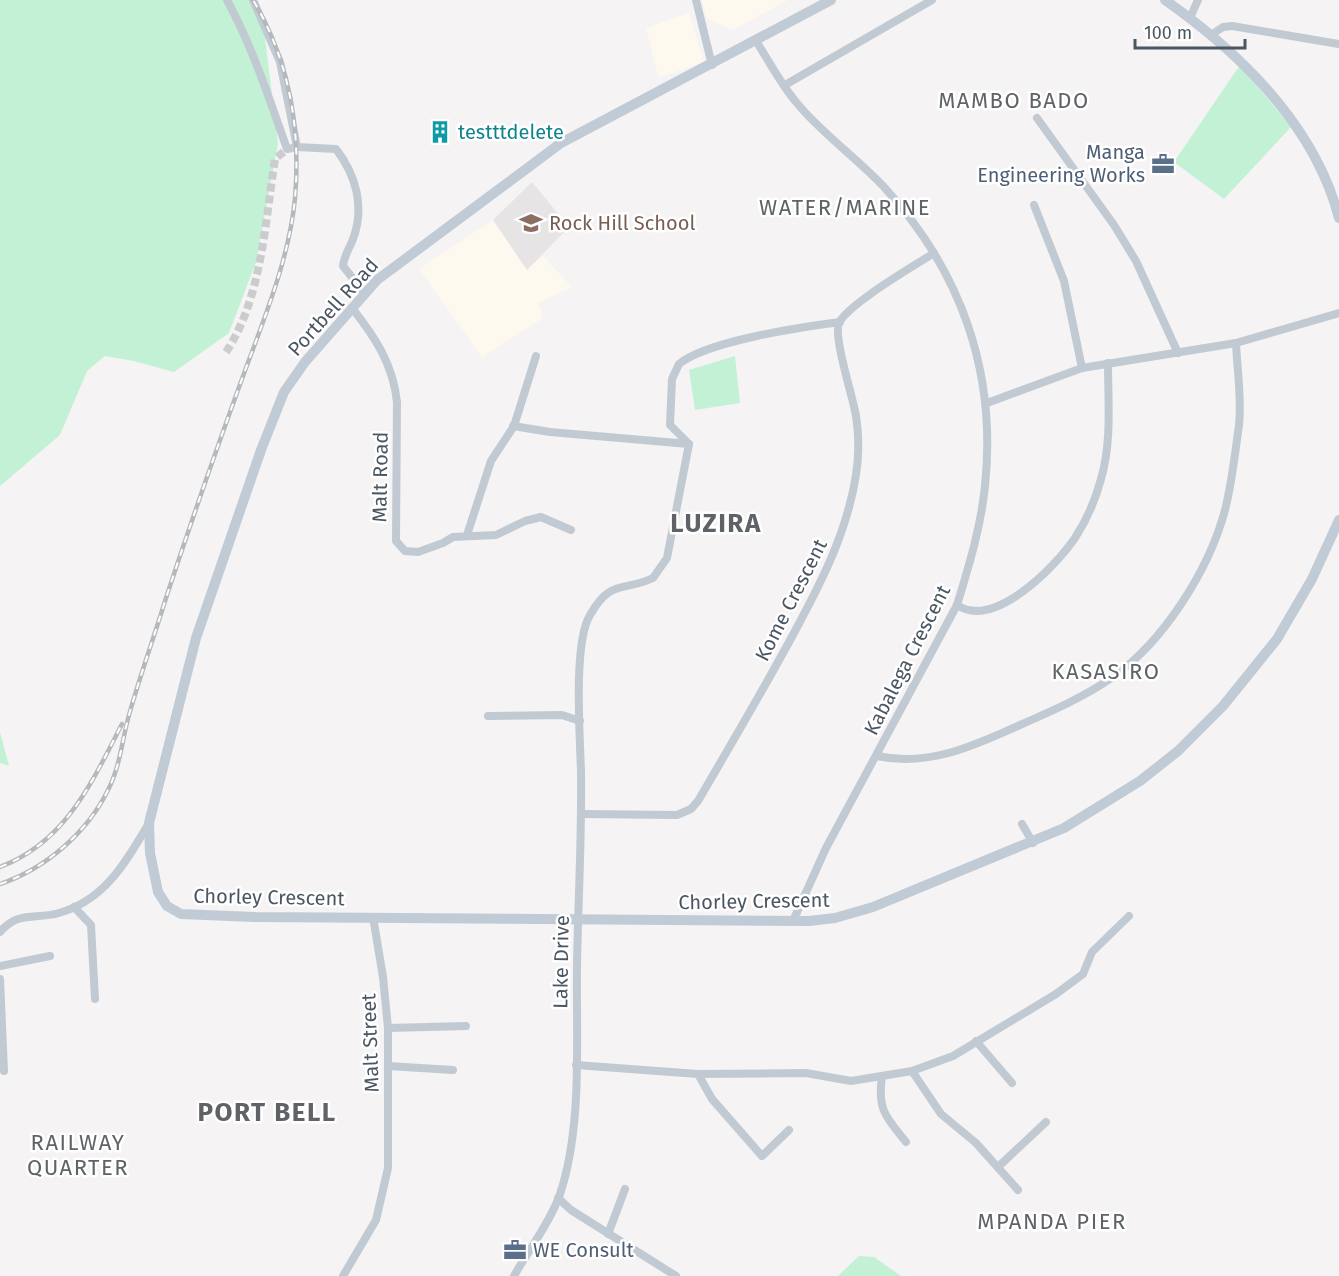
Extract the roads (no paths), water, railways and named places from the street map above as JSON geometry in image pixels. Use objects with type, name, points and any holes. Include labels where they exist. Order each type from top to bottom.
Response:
[{"type":"main road","name":"Portbell Road","points":[[149,823],[196,638],[277,407],[305,362],[365,294],[405,258],[561,143],[831,0]]},
{"type":"main road","points":[[1164,0],[1212,34],[1243,62],[1293,124],[1320,170],[1338,213]]},
{"type":"main road","name":"Chorley Crescent","points":[[149,823],[150,853],[158,892],[174,912],[254,917],[793,921],[821,921],[860,912],[1033,843],[1064,828],[1140,781],[1178,751],[1223,706],[1277,639],[1312,579],[1339,520]]},
{"type":"street","points":[[226,0],[254,53],[286,149]]},
{"type":"street","points":[[253,0],[280,62],[297,147],[336,149],[350,171],[360,208],[356,230],[343,266],[365,294]]},
{"type":"street","points":[[696,0],[712,65]]},
{"type":"street","points":[[785,85],[932,0]]},
{"type":"street","points":[[1190,18],[1198,0]]},
{"type":"street","points":[[1212,34],[1223,27],[1232,26],[1339,44]]},
{"type":"street","name":"Kabalega Crescent","points":[[756,41],[795,102],[885,188],[934,253],[952,283],[965,315],[982,372],[987,403],[988,455],[984,496],[970,562],[957,604],[826,848],[793,921]]},
{"type":"street","points":[[1037,118],[1137,261],[1178,353]]},
{"type":"street","points":[[1034,205],[1064,281],[1082,368]]},
{"type":"street","points":[[689,444],[671,429],[669,422],[672,379],[679,364],[740,341],[794,328],[840,322],[852,309],[934,253]]},
{"type":"street","name":"Malt Road","points":[[352,308],[381,347],[397,396],[396,542],[405,551],[418,552],[453,537],[496,535],[525,521],[541,518],[571,530]]},
{"type":"street","points":[[987,403],[1082,368],[1236,343],[1339,313]]},
{"type":"street","name":"Kome Crescent","points":[[581,814],[676,815],[691,809],[774,670],[826,572],[840,539],[857,474],[859,438],[854,404],[839,339],[840,322]]},
{"type":"street","points":[[877,756],[905,760],[931,758],[952,753],[1007,731],[1061,706],[1113,677],[1160,634],[1207,557],[1225,511],[1239,423],[1236,343]]},
{"type":"street","points":[[467,535],[491,461],[513,426],[536,356]]},
{"type":"street","points":[[957,604],[966,611],[980,612],[1010,600],[1046,571],[1075,537],[1101,478],[1108,420],[1108,363]]},
{"type":"street","points":[[513,426],[572,435],[689,444]]},
{"type":"street","name":"Lake Drive","points":[[514,1276],[558,1198],[569,1155],[576,1065],[583,635],[589,615],[606,594],[627,584],[650,580],[664,563],[689,444]]},
{"type":"street","points":[[488,716],[562,715],[580,721]]},
{"type":"street","points":[[0,933],[16,918],[57,913],[96,896],[110,884],[149,823]]},
{"type":"street","points":[[1022,824],[1033,843]]},
{"type":"street","points":[[74,907],[92,925],[95,999]]},
{"type":"street","points":[[576,1065],[698,1074],[806,1073],[851,1081],[912,1071],[937,1064],[1056,994],[1083,974],[1092,952],[1129,916]]},
{"type":"street","name":"Malt Street","points":[[343,1276],[376,1220],[388,1168],[388,1028],[383,977],[373,917]]},
{"type":"street","points":[[0,966],[50,956]]},
{"type":"street","points":[[0,979],[4,1071]]},
{"type":"street","points":[[388,1028],[466,1026]]},
{"type":"street","points":[[976,1041],[1012,1083]]},
{"type":"street","points":[[388,1066],[453,1070]]},
{"type":"street","points":[[912,1071],[941,1114],[954,1123],[1018,1190]]},
{"type":"street","points":[[698,1074],[711,1099],[762,1156],[789,1130]]},
{"type":"street","points":[[882,1076],[879,1098],[882,1111],[906,1142]]},
{"type":"street","points":[[998,1167],[1046,1122]]},
{"type":"street","points":[[608,1234],[625,1189]]},
{"type":"street","points":[[558,1198],[571,1210],[676,1276]]},
{"type":"tunnel","points":[[226,352],[238,331],[255,284],[265,234],[275,159],[287,149],[297,147]]},
{"type":"railway","points":[[0,884],[33,869],[63,848],[89,821],[108,790],[118,763],[133,700],[166,598],[287,247],[295,198],[294,120],[290,95],[276,46],[253,0]]},
{"type":"railway","points":[[0,867],[23,856],[60,826],[88,788],[122,724]]},
{"type":"place","name":"testttdelete","points":[[440,132]]},
{"type":"place","name":"Manga Engineering Works","points":[[1163,164]]},
{"type":"place","name":"Rock Hill School","points":[[531,223]]},
{"type":"place","name":"WE Consult","points":[[515,1250]]},
{"type":"district","name":"MAMBO BADO","points":[[1014,100]]},
{"type":"district","name":"WATER/MARINE","points":[[845,207]]},
{"type":"district","name":"LUZIRA","points":[[716,523]]},
{"type":"district","name":"KASASIRO","points":[[1106,671]]},
{"type":"district","name":"PORT BELL","points":[[267,1112]]},
{"type":"district","name":"RAILWAY QUARTER","points":[[78,1154]]},
{"type":"district","name":"MPANDA PIER","points":[[1052,1221]]}]
